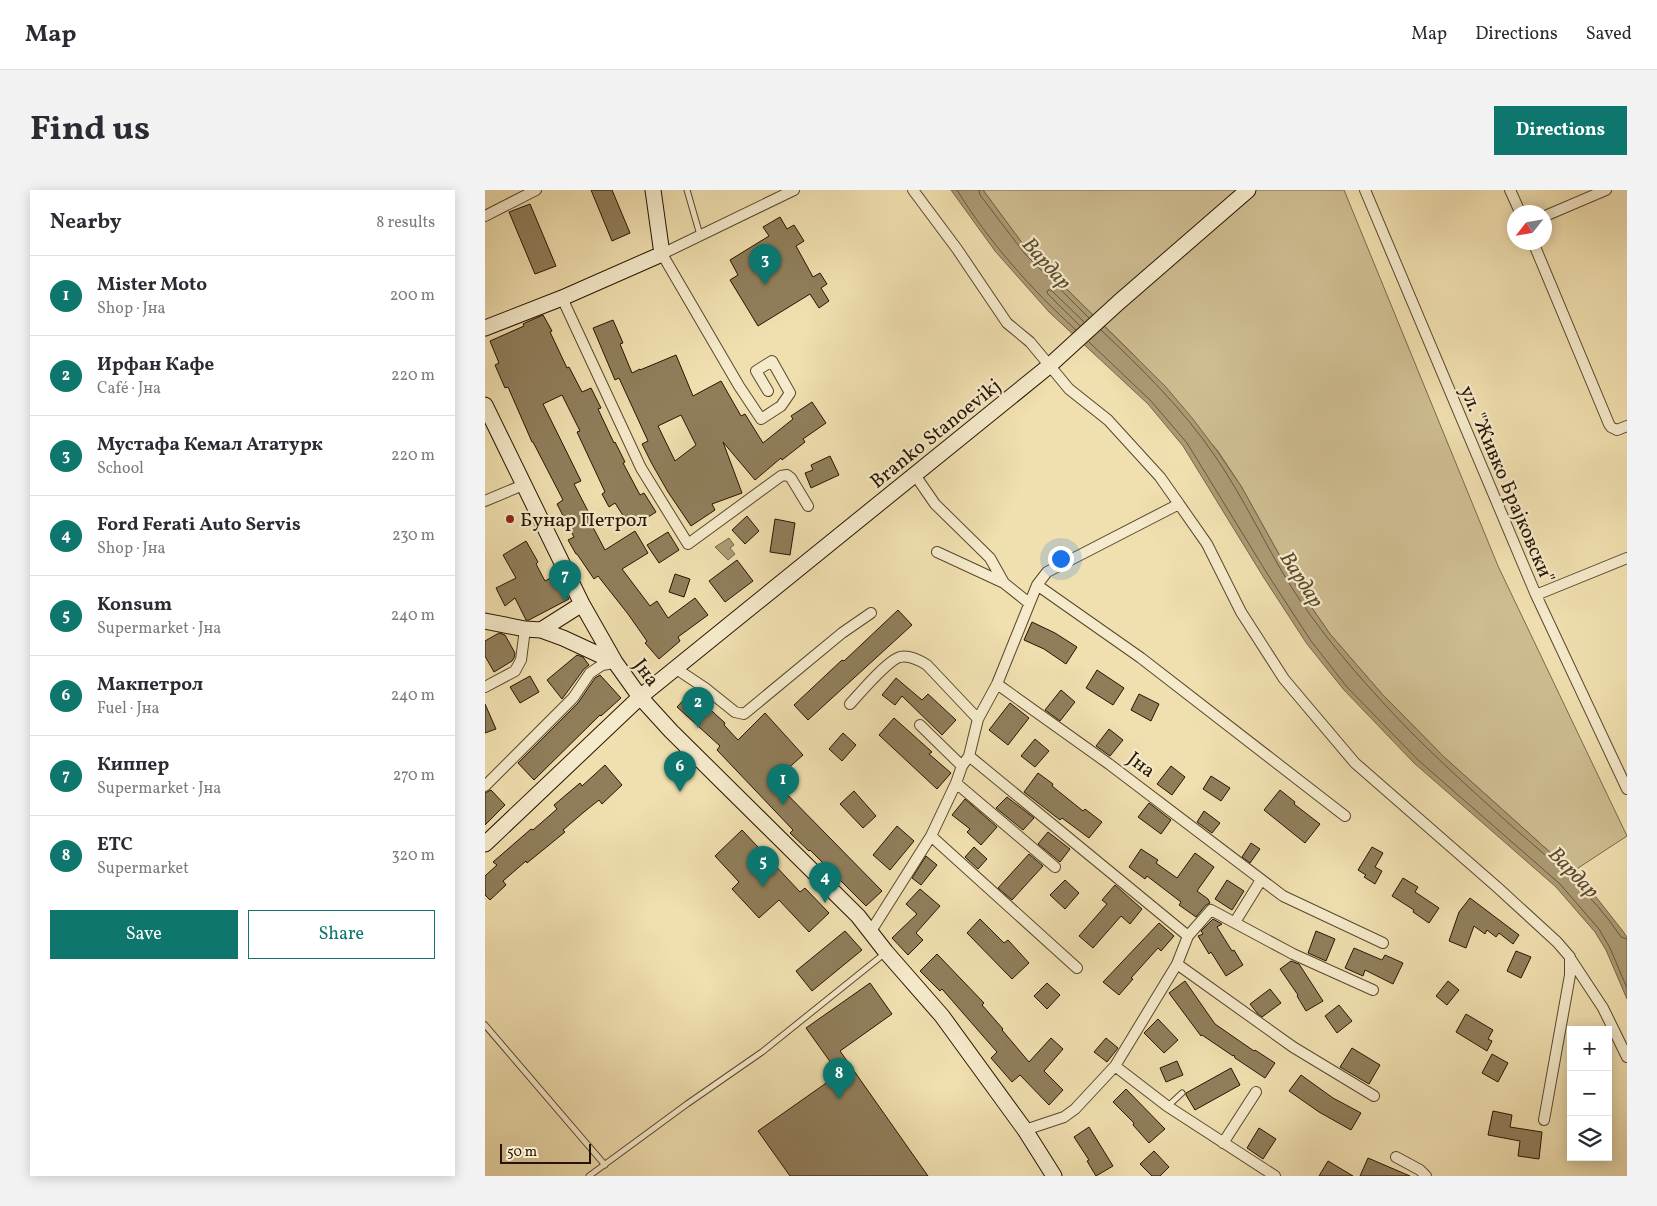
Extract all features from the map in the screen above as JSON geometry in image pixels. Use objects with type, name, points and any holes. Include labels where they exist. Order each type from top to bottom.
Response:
[{"type":"street","points":[[485,216],[536,190]]},
{"type":"street","points":[[653,190],[662,254],[739,386],[761,418],[781,406],[790,393],[772,361],[756,371],[768,391]]},
{"type":"street","points":[[485,328],[562,298],[662,254],[794,190]]},
{"type":"street","points":[[913,190],[957,248],[1007,323],[1030,342],[1069,389],[1108,420],[1160,477],[1207,544],[1241,612],[1284,679],[1355,763],[1557,942],[1570,957],[1603,1008],[1627,1057]]},
{"type":"street","name":"Branko Stanoevikj","points":[[485,844],[640,697],[1049,366],[1119,302],[1248,190]]},
{"type":"street","name":"ул. \"Живко Брајковски\"","points":[[1365,190],[1536,595],[1627,789]]},
{"type":"street","points":[[1511,190],[1517,205]]},
{"type":"street","points":[[1552,213],[1605,190]]},
{"type":"street","points":[[1536,250],[1609,424],[1617,430],[1627,426]]},
{"type":"street","points":[[562,298],[641,468],[688,544],[781,476],[787,475],[791,478],[808,506]]},
{"type":"street","name":"Јна","points":[[485,405],[582,604],[615,662],[640,697],[671,731],[871,931],[886,952],[942,1016],[1025,1130],[1054,1176]]},
{"type":"street","points":[[915,475],[935,504],[990,558],[1004,583]]},
{"type":"street","points":[[485,501],[523,485]]},
{"type":"street","points":[[871,931],[931,836],[962,766],[969,756],[978,719],[997,684],[1037,585],[1047,572],[1179,504]]},
{"type":"street","points":[[937,552],[1004,583],[1029,603]]},
{"type":"street","points":[[1536,595],[1627,558]]},
{"type":"street","points":[[1037,585],[1141,658],[1345,816]]},
{"type":"street","points":[[541,630],[582,604]]},
{"type":"street","points":[[675,668],[705,688],[735,712],[744,714],[842,633],[871,613]]},
{"type":"street","points":[[485,621],[525,629],[541,630],[615,662]]},
{"type":"street","points":[[485,687],[515,671],[521,660],[525,629]]},
{"type":"street","points":[[850,704],[884,669],[898,658],[905,657],[919,660],[927,665],[978,719]]},
{"type":"street","points":[[486,784],[573,698],[590,673],[601,664],[615,662]]},
{"type":"street","name":"Јна","points":[[997,684],[1131,780],[1283,896],[1383,943]]},
{"type":"street","points":[[920,724],[962,766]]},
{"type":"street","points":[[969,756],[1188,936]]},
{"type":"street","points":[[956,783],[1055,867]]},
{"type":"street","points":[[931,836],[1077,968]]},
{"type":"street","points":[[1235,922],[1261,880]]},
{"type":"street","points":[[1025,1130],[1064,1117],[1075,1109],[1115,1066],[1177,964],[1188,936],[1211,910],[1293,954],[1373,990]]},
{"type":"street","points":[[1544,1120],[1570,975],[1570,957]]},
{"type":"street","points":[[1177,964],[1293,1047],[1374,1096]]},
{"type":"street","points":[[1115,1066],[1167,1106],[1275,1176]]},
{"type":"street","points":[[1223,1143],[1255,1092]]},
{"type":"street","points":[[1396,1157],[1420,1170],[1426,1176]]},
{"type":"lane","points":[[687,190],[700,235]]},
{"type":"lane","points":[[589,1176],[762,1052],[886,952]]},
{"type":"lane","points":[[485,1025],[605,1165]]},
{"type":"lane","points":[[1167,1106],[1182,1093]]},
{"type":"shaded area","points":[[983,190],[1344,190],[1498,566],[1627,836],[1572,872],[1444,757],[1382,694],[1330,634],[1296,585],[1241,486],[1218,451],[1132,353],[1028,251]]},
{"type":"water","points":[[951,190],[983,190],[1028,251],[1165,386],[1193,419],[1241,486],[1296,585],[1330,634],[1382,694],[1444,757],[1572,872],[1596,897],[1627,937],[1627,999],[1606,950],[1595,932],[1556,887],[1414,763],[1344,690],[1307,644],[1183,446],[1148,404],[1049,312],[995,251]]},
{"type":"water","points":[[729,538],[734,545],[730,548],[735,554],[728,560],[715,547]]},
{"type":"building","points":[[591,190],[612,190],[630,233],[612,241]]},
{"type":"building","points":[[530,204],[556,266],[535,274],[509,212]]},
{"type":"building","points":[[780,217],[787,229],[794,225],[804,241],[796,246],[813,277],[820,273],[827,284],[821,288],[829,301],[819,308],[810,294],[758,326],[730,280],[738,275],[730,260],[769,236],[763,227]]},
{"type":"building","points":[[543,315],[552,331],[550,332],[567,368],[569,367],[582,392],[591,388],[601,408],[598,409],[625,462],[623,463],[640,495],[644,493],[656,512],[631,528],[615,503],[609,507],[602,494],[605,492],[577,432],[580,431],[562,395],[543,404],[581,481],[574,484],[590,515],[587,516],[605,550],[635,531],[648,553],[622,569],[650,606],[657,601],[668,618],[695,598],[708,615],[678,637],[680,641],[659,659],[645,643],[647,641],[598,576],[594,579],[568,540],[574,537],[557,504],[563,500],[532,442],[508,387],[505,388],[495,365],[499,363],[490,341],[524,326],[523,324]]},
{"type":"building","points":[[613,320],[623,343],[620,344],[632,373],[676,355],[693,396],[721,381],[741,416],[745,414],[763,443],[793,419],[791,416],[812,402],[826,423],[803,439],[805,442],[782,460],[781,458],[755,480],[723,442],[742,493],[712,504],[715,510],[691,526],[668,492],[642,444],[648,441],[619,378],[615,380],[593,328]],"holes":[[[681,415],[696,445],[675,461],[658,426]]]},
{"type":"building","points":[[830,456],[839,475],[811,488],[805,473],[813,470],[811,465]]},
{"type":"building","points":[[747,516],[759,531],[745,544],[732,530]]},
{"type":"building","points":[[775,519],[795,523],[790,555],[770,552]]},
{"type":"building","points":[[668,532],[679,550],[659,563],[647,545]]},
{"type":"building","points":[[526,541],[538,562],[536,564],[545,581],[556,575],[569,599],[529,620],[526,620],[515,598],[505,606],[496,588],[516,578],[503,555]]},
{"type":"building","points":[[737,560],[753,581],[725,602],[709,581]]},
{"type":"building","points":[[675,574],[690,579],[684,597],[669,592]]},
{"type":"building","points":[[898,610],[912,625],[808,720],[794,705]]},
{"type":"building","points":[[1032,622],[1055,633],[1077,647],[1066,664],[1044,649],[1024,640]]},
{"type":"building","points":[[499,633],[505,635],[515,653],[512,661],[494,672],[485,656],[485,641]]},
{"type":"building","points":[[577,655],[583,657],[589,665],[562,699],[547,680]]},
{"type":"building","points":[[1097,670],[1124,688],[1113,705],[1086,688]]},
{"type":"building","points":[[600,675],[621,698],[600,715],[534,780],[518,763],[578,703],[595,678]]},
{"type":"building","points":[[530,676],[539,692],[520,703],[510,687]]},
{"type":"building","points":[[896,678],[922,700],[928,694],[956,720],[942,735],[902,696],[895,705],[882,695]]},
{"type":"building","points":[[1061,690],[1075,702],[1060,721],[1045,710]]},
{"type":"building","points":[[691,692],[725,723],[724,725],[738,740],[765,713],[803,755],[774,781],[882,891],[866,906],[810,850],[790,833],[793,830],[717,750],[720,746],[677,707]]},
{"type":"building","points":[[1139,694],[1159,704],[1151,721],[1131,710]]},
{"type":"building","points":[[1010,703],[1029,718],[1008,745],[989,730]]},
{"type":"building","points":[[485,704],[496,729],[485,733]]},
{"type":"building","points":[[894,718],[932,752],[929,754],[951,773],[937,789],[879,735]]},
{"type":"building","points":[[1109,729],[1123,740],[1110,756],[1096,746]]},
{"type":"building","points":[[843,733],[856,745],[842,761],[829,749]]},
{"type":"building","points":[[1035,739],[1049,751],[1035,767],[1021,756]]},
{"type":"building","points":[[605,765],[622,785],[602,804],[599,800],[584,812],[563,830],[565,832],[503,881],[506,885],[490,900],[485,895],[485,876],[497,865],[493,862],[557,809],[554,805],[580,783],[582,786]]},
{"type":"building","points":[[1171,766],[1185,777],[1172,795],[1157,784]]},
{"type":"building","points":[[1038,773],[1083,811],[1085,809],[1102,822],[1089,838],[1062,818],[1060,820],[1024,792]]},
{"type":"building","points":[[1211,776],[1230,788],[1221,801],[1203,789]]},
{"type":"building","points":[[491,790],[505,805],[485,825],[485,793]]},
{"type":"building","points":[[1280,790],[1295,802],[1294,804],[1320,824],[1305,843],[1264,810]]},
{"type":"building","points":[[854,791],[876,816],[863,828],[840,804]]},
{"type":"building","points":[[1007,797],[1034,818],[1023,830],[996,808]]},
{"type":"building","points":[[965,799],[997,827],[981,845],[967,832],[970,829],[952,815]]},
{"type":"building","points":[[1149,803],[1171,820],[1161,834],[1138,817]]},
{"type":"building","points":[[1204,811],[1220,823],[1212,833],[1197,822]]},
{"type":"building","points":[[897,826],[914,841],[890,870],[873,855]]},
{"type":"building","points":[[742,830],[800,892],[805,888],[829,913],[809,932],[779,900],[759,918],[732,889],[739,882],[715,856]]},
{"type":"building","points":[[1048,832],[1070,849],[1060,862],[1038,844]]},
{"type":"building","points":[[1251,843],[1260,849],[1250,863],[1242,857]]},
{"type":"building","points":[[974,847],[987,859],[978,869],[965,857]]},
{"type":"building","points":[[1372,847],[1383,853],[1375,867],[1382,871],[1375,884],[1364,877],[1366,875],[1358,870]]},
{"type":"building","points":[[1141,849],[1158,860],[1156,863],[1177,878],[1195,853],[1214,867],[1197,891],[1208,899],[1210,903],[1196,917],[1179,905],[1181,902],[1147,876],[1145,879],[1129,867]]},
{"type":"building","points":[[1029,854],[1043,866],[1012,900],[998,888]]},
{"type":"building","points":[[926,856],[937,865],[921,885],[912,878]]},
{"type":"building","points":[[1403,878],[1418,887],[1415,892],[1439,908],[1429,923],[1413,912],[1414,910],[1392,896]]},
{"type":"building","points":[[1065,880],[1079,893],[1065,909],[1050,895]]},
{"type":"building","points":[[1227,880],[1244,891],[1232,910],[1215,899]]},
{"type":"building","points":[[1115,885],[1142,909],[1130,924],[1121,916],[1093,948],[1079,936],[1107,904],[1102,900]]},
{"type":"building","points":[[920,889],[940,906],[916,933],[923,940],[908,955],[892,938],[917,914],[906,904]]},
{"type":"building","points":[[1470,898],[1519,935],[1513,944],[1499,933],[1496,937],[1487,930],[1485,934],[1474,926],[1466,948],[1449,941],[1459,912]]},
{"type":"building","points":[[980,919],[1004,943],[1008,940],[1029,963],[1012,979],[967,933]]},
{"type":"building","points":[[1213,919],[1222,924],[1217,927],[1243,965],[1226,976],[1198,936],[1203,934],[1201,931]]},
{"type":"building","points":[[1159,923],[1174,936],[1161,951],[1158,948],[1131,978],[1133,979],[1119,995],[1103,982]]},
{"type":"building","points":[[845,931],[862,950],[812,991],[796,971]]},
{"type":"building","points":[[1316,931],[1335,939],[1326,961],[1308,953]]},
{"type":"building","points":[[1354,948],[1382,960],[1385,955],[1403,963],[1393,984],[1365,970],[1363,976],[1345,968]]},
{"type":"building","points":[[1516,951],[1531,957],[1521,978],[1507,971]]},
{"type":"building","points":[[937,954],[984,1003],[982,1005],[1029,1062],[1051,1038],[1063,1049],[1044,1071],[1063,1090],[1049,1105],[1020,1075],[1012,1082],[991,1058],[997,1052],[942,989],[940,991],[920,971]]},
{"type":"building","points":[[1291,961],[1299,964],[1323,1001],[1306,1011],[1298,995],[1280,969]]},
{"type":"building","points":[[1185,981],[1215,1024],[1275,1063],[1265,1078],[1235,1058],[1234,1055],[1201,1036],[1169,993]]},
{"type":"building","points":[[1448,981],[1459,990],[1447,1005],[1436,996]]},
{"type":"building","points":[[870,983],[892,1014],[840,1051],[928,1176],[790,1176],[758,1131],[839,1074],[806,1028]]},
{"type":"building","points":[[1047,983],[1060,995],[1047,1009],[1034,996]]},
{"type":"building","points":[[1270,989],[1281,1003],[1262,1017],[1250,1004]]},
{"type":"building","points":[[1339,1005],[1352,1021],[1337,1033],[1325,1016]]},
{"type":"building","points":[[1466,1014],[1493,1030],[1488,1039],[1492,1041],[1487,1051],[1456,1032]]},
{"type":"building","points":[[1158,1019],[1178,1040],[1164,1053],[1144,1033]]},
{"type":"building","points":[[1106,1038],[1118,1048],[1107,1062],[1094,1052]]},
{"type":"building","points":[[1352,1048],[1380,1065],[1369,1084],[1340,1067]]},
{"type":"building","points":[[1492,1054],[1508,1063],[1498,1082],[1482,1073]]},
{"type":"building","points":[[1177,1061],[1183,1075],[1166,1082],[1160,1068]]},
{"type":"building","points":[[1231,1068],[1240,1085],[1195,1110],[1186,1093]]},
{"type":"building","points":[[1301,1075],[1333,1098],[1361,1113],[1351,1130],[1319,1112],[1289,1091]]},
{"type":"building","points":[[1126,1089],[1165,1129],[1149,1143],[1133,1125],[1134,1123],[1113,1102]]},
{"type":"building","points":[[1493,1111],[1512,1115],[1510,1127],[1542,1132],[1539,1159],[1518,1156],[1520,1141],[1488,1135]]},
{"type":"building","points":[[1089,1127],[1113,1166],[1096,1176],[1087,1161],[1089,1160],[1074,1137]]},
{"type":"building","points":[[1259,1128],[1276,1139],[1263,1159],[1247,1148]]},
{"type":"building","points":[[1154,1151],[1169,1167],[1160,1176],[1152,1176],[1140,1164]]},
{"type":"building","points":[[1368,1158],[1410,1176],[1360,1176]]},
{"type":"building","points":[[1328,1161],[1353,1176],[1319,1176]]},
{"type":"place","name":"Мустафа Кемал Ататурк","points":[[765,285]]},
{"type":"place","name":"Бунар Петрол","points":[[510,519]]},
{"type":"place","name":"Киппер","points":[[565,601]]},
{"type":"place","name":"Ирфан Кафе","points":[[698,728]]},
{"type":"place","name":"Макпетрол","points":[[680,792]]},
{"type":"place","name":"Mister Moto","points":[[783,805]]},
{"type":"place","name":"Konsum","points":[[763,887]]},
{"type":"place","name":"Ford Ferati Auto Servis","points":[[825,903]]},
{"type":"place","name":"ETC","points":[[839,1099]]},
{"type":"water label","name":"Вардар","points":[[1047,263]]},
{"type":"water label","name":"Вардар","points":[[1302,579]]},
{"type":"water label","name":"Вардар","points":[[1574,872]]}]
